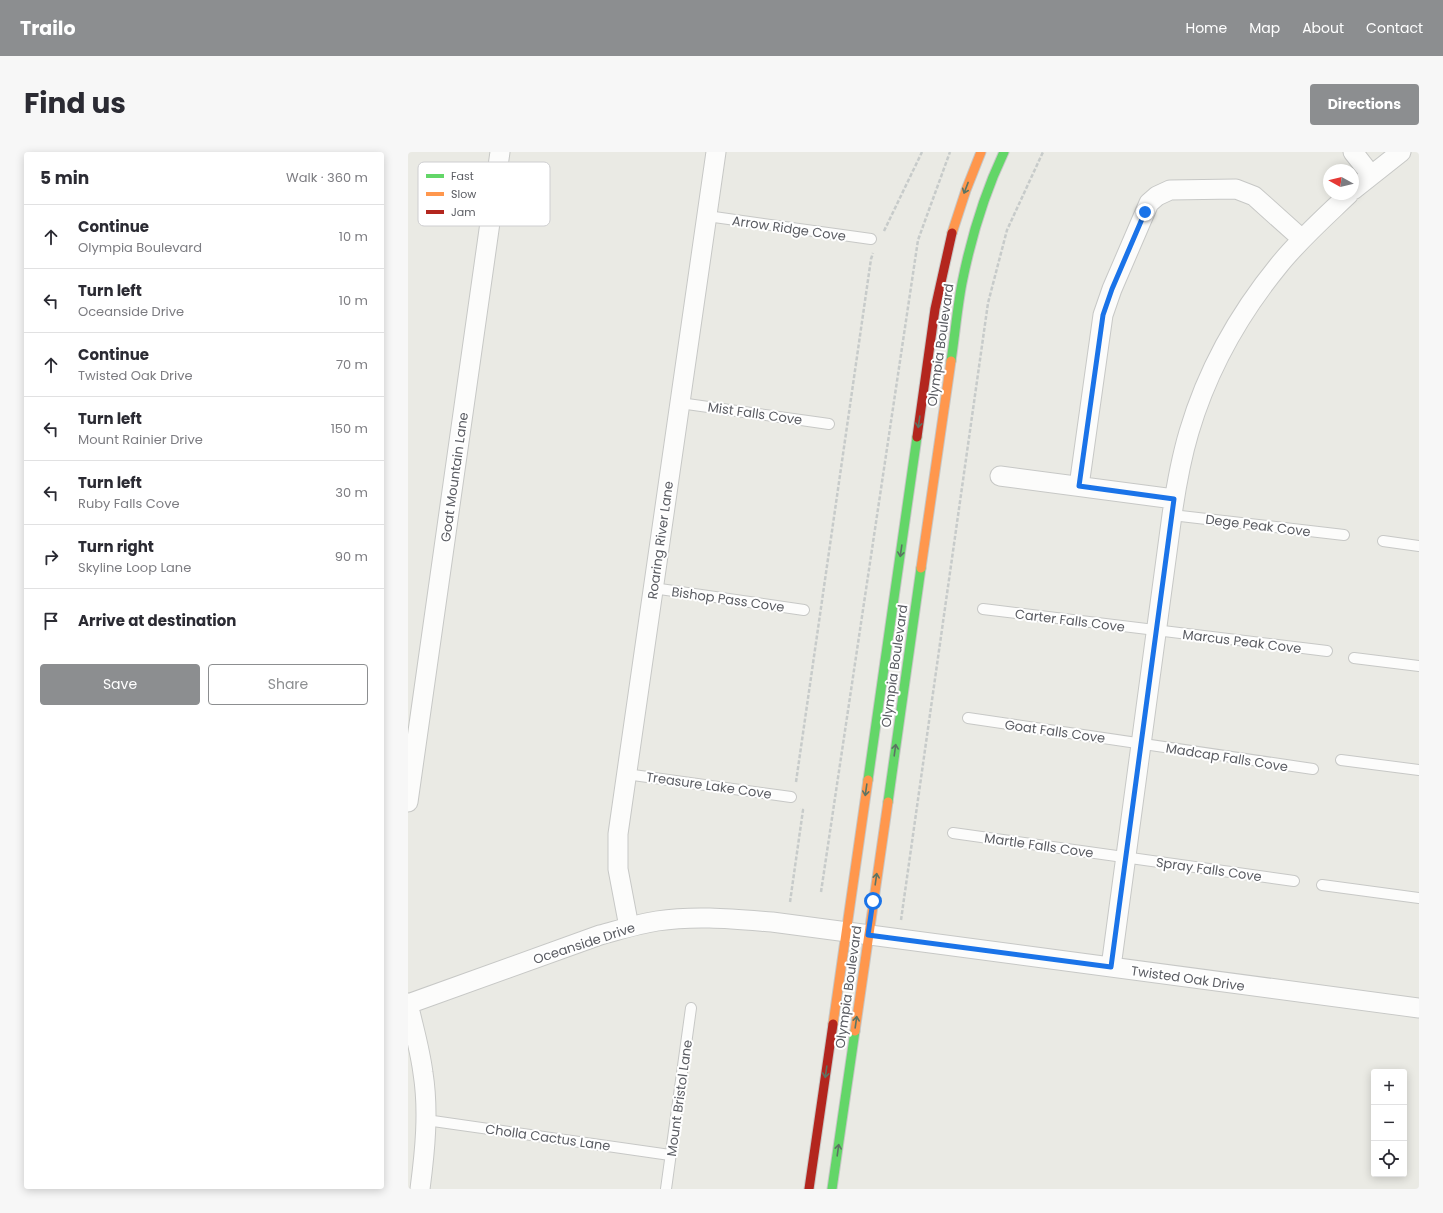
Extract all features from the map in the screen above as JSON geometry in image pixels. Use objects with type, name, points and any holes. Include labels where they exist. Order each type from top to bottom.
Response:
[{"type":"street","name":"Goat Mountain Lane","points":[[499,162],[500,152]]},
{"type":"street","name":"Roaring River Lane","points":[[629,927],[618,869],[618,834],[716,152]]},
{"type":"street","name":"Olympia Boulevard","points":[[810,1189],[942,273],[961,200],[981,152]]},
{"type":"street","name":"Olympia Boulevard","points":[[832,1189],[962,284],[970,244],[979,214],[1004,152]]},
{"type":"street","points":[[1353,152],[1387,161]]},
{"type":"street","points":[[1359,185],[1387,161]]},
{"type":"street","points":[[1079,486],[1103,315],[1115,282],[1149,203],[1157,196],[1170,190],[1236,189],[1258,198],[1302,239]]},
{"type":"street","points":[[1111,967],[1173,507],[1189,431],[1220,354],[1260,289],[1302,239],[1343,200]]},
{"type":"street","name":"Goat Mountain Lane","points":[[408,802],[490,226]]},
{"type":"street","points":[[1000,476],[1079,486],[1173,507]]},
{"type":"street","name":"Oceanside Drive","points":[[408,1004],[600,935],[664,920],[712,918],[772,922],[910,940]]},
{"type":"street","name":"Twisted Oak Drive","points":[[910,940],[1419,1008]]},
{"type":"street","points":[[408,1004],[423,1072],[426,1120],[425,1149],[420,1189]]},
{"type":"lane","name":"Arrow Ridge Cove","points":[[707,216],[874,243]]},
{"type":"lane","name":"Mist Falls Cove","points":[[680,403],[829,424]]},
{"type":"lane","name":"Dege Peak Cove","points":[[1173,507],[1344,535]]},
{"type":"lane","points":[[1383,541],[1419,546]]},
{"type":"lane","name":"Bishop Pass Cove","points":[[653,588],[804,610]]},
{"type":"lane","name":"Carter Falls Cove","points":[[983,609],[1156,630]]},
{"type":"lane","name":"Marcus Peak Cove","points":[[1156,630],[1327,651]]},
{"type":"lane","points":[[1354,658],[1419,666]]},
{"type":"lane","name":"Goat Falls Cove","points":[[968,718],[1141,744]]},
{"type":"lane","name":"Madcap Falls Cove","points":[[1141,744],[1313,770]]},
{"type":"lane","points":[[1340,760],[1419,770]]},
{"type":"lane","name":"Treasure Lake Cove","points":[[626,774],[793,793]]},
{"type":"lane","name":"Martle Falls Cove","points":[[953,833],[1125,857]]},
{"type":"lane","name":"Spray Falls Cove","points":[[1125,857],[1294,881]]},
{"type":"lane","points":[[1322,885],[1419,898]]},
{"type":"lane","name":"Mount Bristol Lane","points":[[666,1189],[692,1008]]},
{"type":"lane","name":"Cholla Cactus Lane","points":[[426,1120],[670,1155]]},
{"type":"path","points":[[882,234],[922,152]]},
{"type":"path","points":[[821,892],[918,240],[950,152]]},
{"type":"path","points":[[901,920],[988,303],[1007,230],[1043,152]]},
{"type":"path","points":[[793,793],[874,243]]},
{"type":"path","points":[[790,902],[803,810],[798,809]]},
{"type":"traffic: fast","points":[[951,361],[960,293],[970,249],[984,200],[1004,152]]},
{"type":"traffic: fast","points":[[868,780],[917,437]]},
{"type":"traffic: fast","points":[[888,802],[921,568]]},
{"type":"traffic: fast","points":[[832,1189],[855,1031]]},
{"type":"traffic: slow","points":[[952,233],[966,190],[981,152]]},
{"type":"traffic: slow","points":[[921,568],[951,361]]},
{"type":"traffic: slow","points":[[833,1024],[868,780]]},
{"type":"traffic: slow","points":[[855,1031],[888,802]]},
{"type":"traffic: jam","points":[[917,437],[935,309],[952,233]]},
{"type":"traffic: jam","points":[[809,1189],[833,1024]]},
{"type":"route","points":[[873,901],[868,935],[1111,967],[1174,499],[1079,486],[1103,315],[1112,289],[1145,212]]}]
